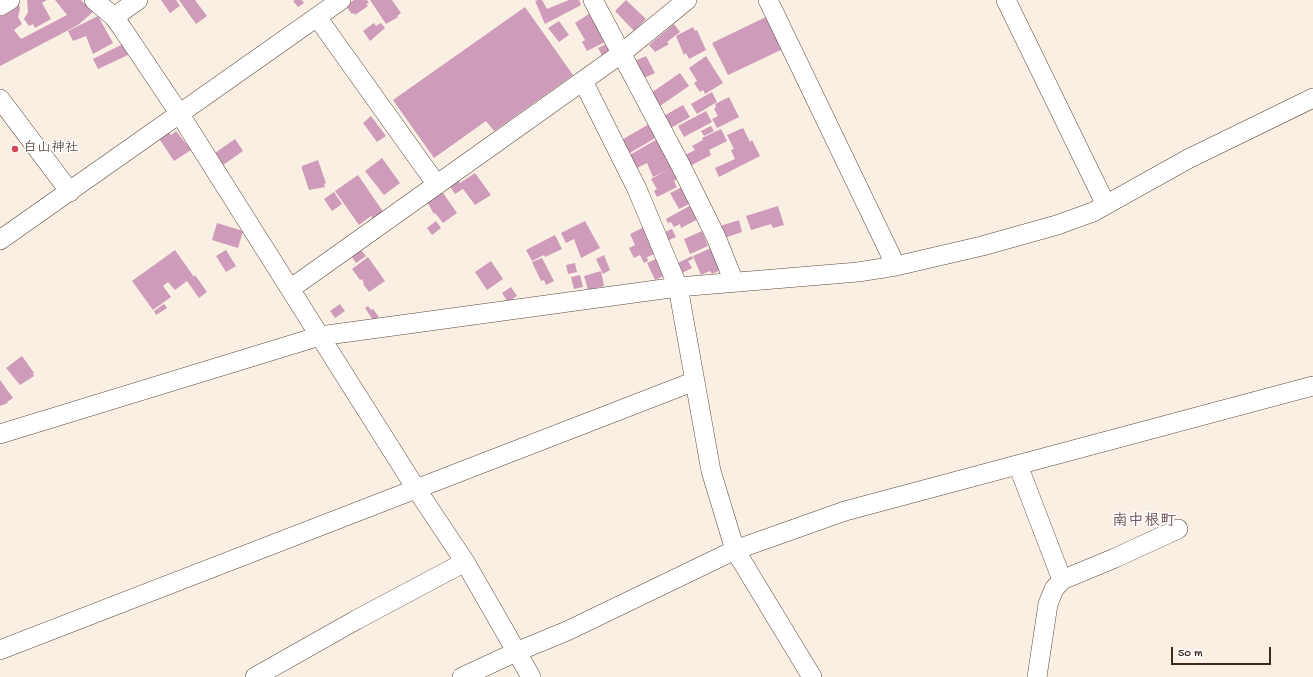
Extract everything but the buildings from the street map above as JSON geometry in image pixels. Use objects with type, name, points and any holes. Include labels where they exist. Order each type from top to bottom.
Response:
[{"type":"street","points":[[0,6],[10,0]]},
{"type":"street","points":[[94,0],[114,17],[148,64],[417,490],[465,562],[531,677]]},
{"type":"street","points":[[114,17],[138,0]]},
{"type":"street","points":[[0,240],[341,0]]},
{"type":"street","points":[[593,0],[681,166],[716,237],[734,282]]},
{"type":"street","points":[[290,289],[622,53],[687,0]]},
{"type":"street","points":[[768,0],[896,266]]},
{"type":"street","points":[[1006,0],[1106,205]]},
{"type":"street","points":[[318,17],[437,185]]},
{"type":"street","points":[[583,81],[637,189],[678,287],[711,471],[735,550],[812,677]]},
{"type":"street","points":[[0,434],[320,336],[678,287],[819,276],[896,266],[1057,225],[1093,212],[1188,159],[1313,98]]},
{"type":"street","points":[[0,99],[70,192]]},
{"type":"street","points":[[0,650],[417,490],[695,381]]},
{"type":"street","points":[[462,677],[516,652],[567,631],[735,550],[844,511],[1313,386]]},
{"type":"street","points":[[1018,465],[1062,580]]},
{"type":"street","points":[[1037,677],[1048,604],[1054,589],[1062,580],[1116,558],[1178,529]]},
{"type":"street","points":[[255,677],[356,620],[465,562]]},
{"type":"place","name":"白山神社","points":[[15,149]]},
{"type":"district","name":"南中根町","points":[[1144,523]]}]
